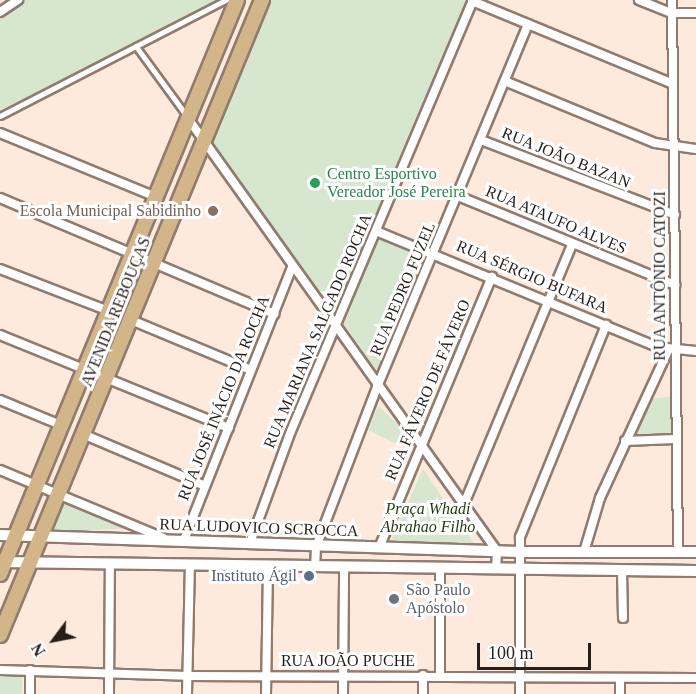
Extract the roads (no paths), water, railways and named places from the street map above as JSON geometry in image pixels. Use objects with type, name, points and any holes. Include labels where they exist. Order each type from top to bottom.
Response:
[{"type":"main road","name":"AVENIDA REBOUÇAS","points":[[2,566],[63,426],[187,116],[237,0]]},
{"type":"main road","name":"AVENIDA REBOUÇAS","points":[[0,635],[57,494],[85,435],[203,140],[262,0]]},
{"type":"street","points":[[0,12],[18,0]]},
{"type":"street","points":[[639,0],[672,13],[696,13]]},
{"type":"street","name":"RUA ANTÔNIO CATOZI","points":[[672,0],[675,285],[671,351],[678,551]]},
{"type":"street","points":[[472,1],[673,84]]},
{"type":"street","name":"RUA MARIANA SALGADO ROCHA","points":[[250,543],[291,431],[472,1]]},
{"type":"street","name":"RUA PEDRO FUZEL","points":[[315,567],[316,547],[377,387],[507,82],[528,24]]},
{"type":"street","points":[[507,82],[675,149],[696,149]]},
{"type":"street","points":[[187,116],[377,387],[497,551],[496,569]]},
{"type":"street","points":[[0,133],[156,197]]},
{"type":"street","name":"RUA JOÃO BAZAN","points":[[481,140],[675,215]]},
{"type":"street","name":"RUA ATAUFO ALVES","points":[[458,196],[675,285]]},
{"type":"street","points":[[0,198],[275,314]]},
{"type":"street","name":"RUA SÉRGIO BUFARA","points":[[376,231],[435,253],[671,351]]},
{"type":"street","points":[[464,504],[573,244]]},
{"type":"street","name":"RUA JOSÉ INÁCIO DA ROCHA","points":[[184,540],[292,267]]},
{"type":"street","points":[[0,269],[109,311]]},
{"type":"street","name":"RUA FÁVERO DE FÁVERO","points":[[379,548],[492,277]]},
{"type":"street","points":[[131,320],[251,370]]},
{"type":"street","points":[[520,694],[520,552],[526,519],[606,325]]},
{"type":"street","points":[[0,335],[87,368],[229,428]]},
{"type":"street","points":[[584,552],[588,531],[625,441],[671,351],[696,351]]},
{"type":"street","points":[[0,399],[63,426]]},
{"type":"street","points":[[85,435],[205,486]]},
{"type":"street","points":[[625,441],[675,439]]},
{"type":"street","points":[[0,470],[165,539]]},
{"type":"street","name":"RUA LUDOVICO SCROCCA","points":[[0,535],[520,552],[696,552]]},
{"type":"street","points":[[2,566],[30,563],[440,570],[696,571]]},
{"type":"street","points":[[109,694],[110,564]]},
{"type":"street","points":[[187,694],[190,565]]},
{"type":"street","points":[[266,694],[268,567]]},
{"type":"street","points":[[343,694],[344,568]]},
{"type":"street","points":[[440,570],[440,676]]},
{"type":"street","points":[[622,570],[623,618]]},
{"type":"street","name":"RUA JOÃO PUCHE","points":[[0,670],[187,676],[423,675],[696,678]]},
{"type":"street","points":[[30,670],[30,694]]},
{"type":"street","points":[[423,675],[423,694]]},
{"type":"street","points":[[620,678],[620,694]]},
{"type":"lane","points":[[0,116],[226,0]]},
{"type":"lane","points":[[136,46],[187,116]]},
{"type":"place","name":"Centro Esportivo Vereador José Pereira","points":[[315,183]]},
{"type":"place","name":"Escola Municipal Sabidinho","points":[[213,211]]},
{"type":"place","name":"Instituto Ágil","points":[[309,576]]},
{"type":"place","name":"São Paulo Apóstolo","points":[[394,599]]},
{"type":"park label","name":"Praça Whadi Abrahao Filho","points":[[428,518]]}]
